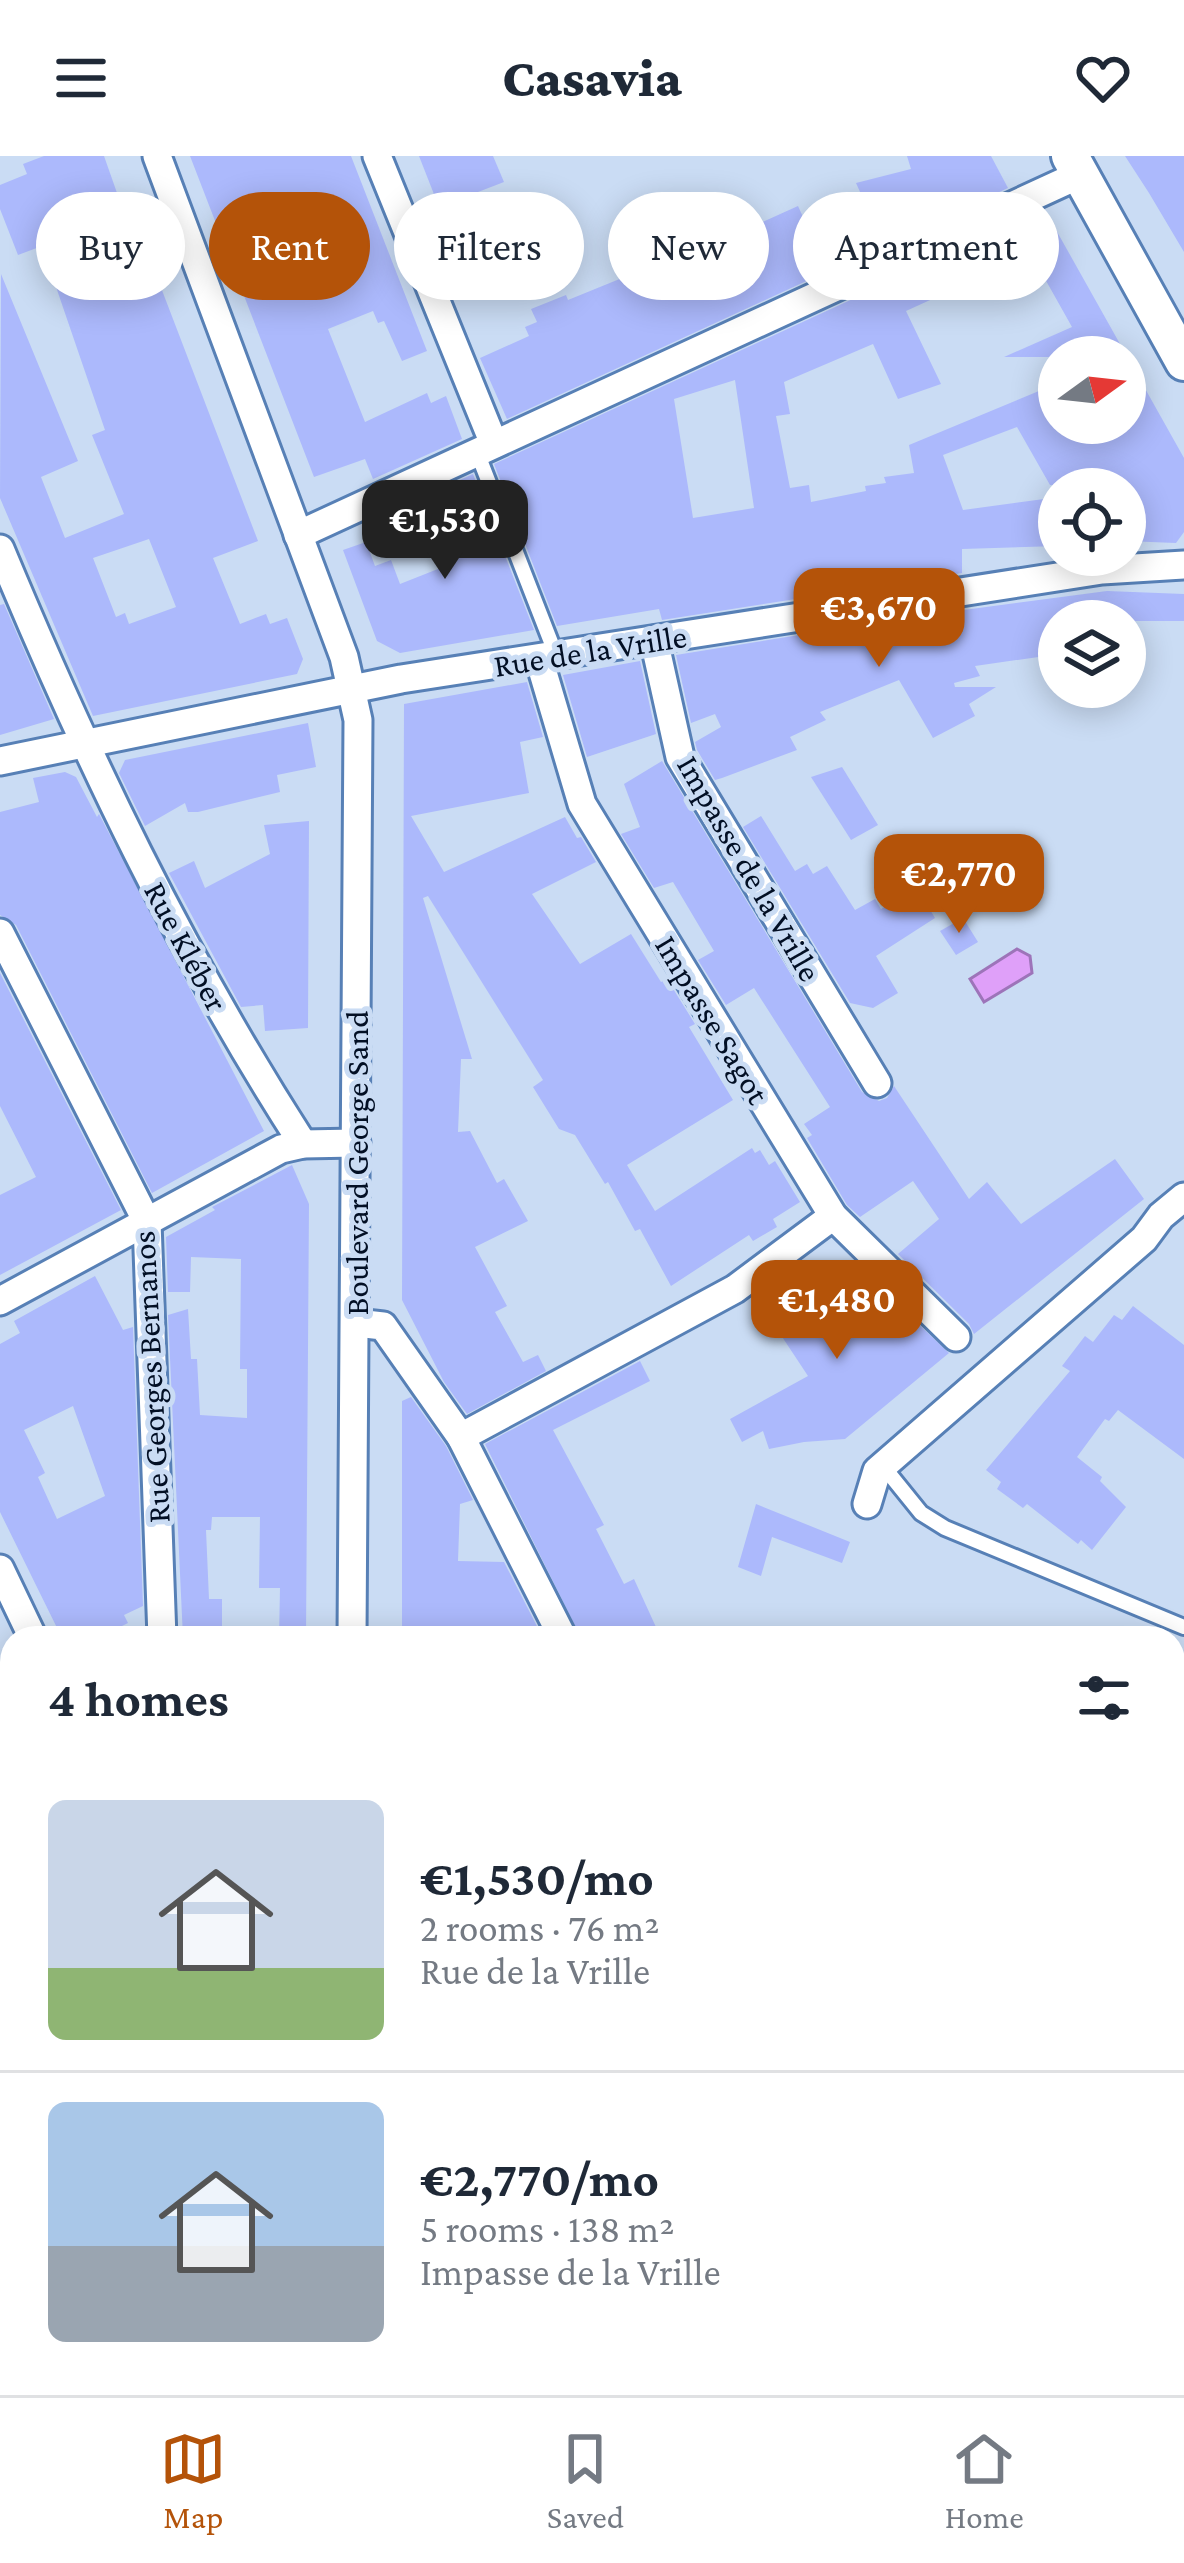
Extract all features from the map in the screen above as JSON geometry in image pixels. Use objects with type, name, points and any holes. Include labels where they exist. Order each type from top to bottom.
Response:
[{"type":"main road","points":[[1076,165],[1184,362]]},
{"type":"street","name":"Boulevard George Sand","points":[[157,156],[344,657],[358,720],[352,1626]]},
{"type":"street","points":[[377,156],[485,448]]},
{"type":"street","points":[[298,535],[1076,165]]},
{"type":"street","name":"Rue Kléber","points":[[0,549],[82,743],[206,986],[303,1144]]},
{"type":"street","name":"Rue de la Vrille","points":[[0,761],[351,689],[1102,570],[1184,565]]},
{"type":"street","name":"Impasse de la Vrille","points":[[654,640],[680,757],[877,1083]]},
{"type":"street","name":"Impasse Sagot","points":[[547,657],[582,804],[833,1216],[956,1337]]},
{"type":"street","name":"Rue Georges Bernanos","points":[[0,933],[146,1222],[162,1626]]},
{"type":"street","points":[[0,1301],[281,1150],[303,1144],[356,1143]]},
{"type":"street","points":[[867,1504],[877,1471],[1144,1239],[1184,1197]]},
{"type":"street","points":[[460,1437],[735,1289],[833,1216]]},
{"type":"street","points":[[356,1323],[383,1326],[460,1437],[557,1626]]},
{"type":"street","points":[[0,1570],[27,1626]]},
{"type":"lane","points":[[485,448],[547,657]]},
{"type":"lane","points":[[883,1466],[921,1513],[945,1528],[1182,1626]]},
{"type":"shaded area","points":[[1017,949],[1030,956],[1032,973],[984,1002],[970,979]]},
{"type":"building","points":[[44,156],[104,156],[117,192],[36,192],[36,248],[18,255],[0,209],[0,185],[27,174],[23,164]]},
{"type":"building","points":[[190,156],[351,156],[365,192],[209,192],[209,205]]},
{"type":"building","points":[[419,156],[493,156],[504,182],[478,192],[433,192]]},
{"type":"building","points":[[907,156],[991,156],[1008,188],[999,192],[860,192],[856,183],[911,169]]},
{"type":"building","points":[[1125,156],[1184,156],[1184,252],[1149,193]]},
{"type":"building","points":[[370,205],[394,266],[394,300],[407,300],[427,351],[402,361],[384,321],[378,323],[373,311],[328,329],[365,422],[427,393],[431,403],[446,396],[462,439],[373,479],[365,459],[314,477],[246,300],[370,300]]},
{"type":"building","points":[[793,208],[793,287],[769,298],[769,219]]},
{"type":"building","points":[[1059,235],[1116,336],[1052,336],[1072,327],[1057,300]]},
{"type":"building","points":[[1,274],[78,461],[41,477],[65,538],[124,514],[92,435],[105,430],[60,300],[166,300],[258,541],[213,558],[240,624],[266,614],[270,624],[287,618],[303,659],[297,674],[93,716],[0,498]],"holes":[[[149,539],[176,607],[129,624],[125,613],[116,617],[93,558]]]},
{"type":"building","points":[[608,284],[608,300],[765,300],[507,419],[480,358],[529,336],[525,327],[537,322],[531,309],[554,300],[584,300],[584,293]]},
{"type":"building","points":[[850,300],[930,300],[906,311],[941,384],[898,399],[873,344],[784,382],[790,414],[776,416],[790,488],[809,485],[811,502],[866,491],[865,486],[886,483],[884,477],[914,473],[909,445],[1038,391],[1038,444],[1146,444],[1146,390],[1184,458],[1184,532],[1176,543],[1146,542],[1146,468],[1040,468],[1017,427],[943,455],[963,510],[1038,500],[1038,547],[962,549],[962,573],[925,579],[922,569],[813,585],[815,596],[662,620],[659,609],[557,626],[494,464]],"holes":[[[735,380],[754,508],[693,518],[674,399]]]},
{"type":"building","points":[[1038,342],[1038,357],[1004,357]]},
{"type":"building","points":[[473,474],[534,630],[400,653],[377,641],[343,550],[366,542],[375,566],[391,560],[400,584],[448,565],[423,497]]},
{"type":"building","points":[[1107,591],[1184,594],[1184,621],[1146,621],[1146,600],[1039,600]]},
{"type":"building","points":[[1038,600],[1038,657],[975,666],[980,676],[954,683],[955,687],[996,687],[969,704],[975,716],[933,738],[899,680],[820,712],[826,720],[790,737],[797,750],[715,780],[695,742],[721,727],[715,714],[691,723],[676,655],[818,632],[819,642],[935,619],[934,614]]},
{"type":"building","points":[[4,604],[54,719],[0,735],[0,605]]},
{"type":"building","points":[[640,661],[656,734],[587,757],[563,675]]},
{"type":"building","points":[[527,682],[543,737],[520,742],[529,793],[411,816],[444,872],[565,817],[577,838],[581,837],[596,862],[532,894],[580,964],[631,934],[695,1024],[689,1027],[733,1100],[627,1165],[655,1211],[752,1148],[755,1153],[760,1150],[769,1165],[775,1161],[800,1202],[773,1219],[777,1227],[753,1241],[749,1235],[671,1286],[640,1229],[635,1231],[575,1135],[559,1129],[533,1087],[543,1080],[428,896],[423,898],[472,1059],[461,1059],[458,1132],[470,1131],[497,1183],[504,1179],[528,1221],[475,1247],[507,1306],[495,1312],[523,1362],[538,1355],[546,1371],[467,1414],[444,1382],[402,1300],[404,704]]},
{"type":"building","points":[[308,723],[316,767],[277,775],[280,792],[198,812],[188,812],[185,803],[145,826],[119,773],[125,760]]},
{"type":"building","points":[[662,761],[862,1092],[879,1101],[894,1086],[969,1199],[987,1182],[1021,1224],[1115,1159],[1144,1199],[974,1334],[898,1254],[939,1219],[913,1181],[860,1217],[847,1205],[807,1138],[812,1135],[804,1124],[830,1107],[754,988],[726,1005],[698,960],[714,951],[673,882],[654,888],[621,834],[640,827],[624,784]]},
{"type":"building","points":[[842,767],[878,825],[851,840],[811,777]]},
{"type":"building","points":[[65,772],[76,777],[97,817],[99,814],[264,1131],[152,1193],[16,925],[0,915],[0,812],[39,802],[33,778]]},
{"type":"building","points":[[761,816],[795,871],[807,864],[813,874],[827,866],[855,910],[875,899],[881,909],[917,888],[935,918],[876,956],[898,993],[873,1008],[850,1003],[743,827]]},
{"type":"building","points":[[309,821],[308,1028],[265,1031],[263,1005],[241,1007],[169,873],[194,861],[205,888],[270,854],[264,825]]},
{"type":"building","points":[[963,918],[978,942],[956,955],[940,931]]},
{"type":"building","points":[[0,973],[121,1210],[0,1275],[0,1195],[36,1177],[0,1106]]},
{"type":"building","points":[[292,1165],[309,1204],[306,1626],[279,1626],[280,1588],[259,1588],[260,1517],[212,1517],[211,1530],[206,1530],[209,1599],[222,1599],[222,1626],[182,1626],[168,1315],[188,1309],[200,1415],[247,1418],[247,1369],[240,1369],[241,1259],[191,1257],[190,1292],[168,1292],[166,1237],[215,1210],[212,1207]]},
{"type":"building","points":[[829,1267],[837,1280],[845,1276],[869,1314],[890,1297],[949,1353],[845,1439],[769,1449],[763,1431],[742,1442],[730,1419],[808,1376],[755,1296],[776,1281],[784,1294]]},
{"type":"building","points":[[95,1276],[123,1330],[133,1327],[143,1606],[124,1615],[128,1623],[122,1626],[56,1626],[0,1512],[0,1344],[20,1333],[14,1321]],"holes":[[[73,1406],[105,1496],[57,1519],[38,1477],[45,1473],[24,1430]]]},
{"type":"building","points":[[1133,1306],[1184,1345],[1184,1459],[1118,1410],[1109,1421],[1105,1419],[1077,1457],[1102,1477],[1100,1481],[1126,1507],[1092,1550],[997,1489],[1001,1482],[986,1470],[1070,1371],[1062,1366],[1085,1336],[1093,1342],[1114,1315],[1122,1320]]},
{"type":"building","points":[[640,1361],[650,1381],[553,1430],[604,1525],[596,1529],[624,1584],[634,1579],[656,1626],[575,1626],[485,1444]]},
{"type":"building","points":[[411,1397],[446,1446],[473,1500],[460,1504],[458,1561],[504,1562],[537,1626],[402,1626],[402,1401]]},
{"type":"building","points":[[756,1504],[850,1542],[842,1563],[772,1537],[761,1576],[738,1567]]}]
